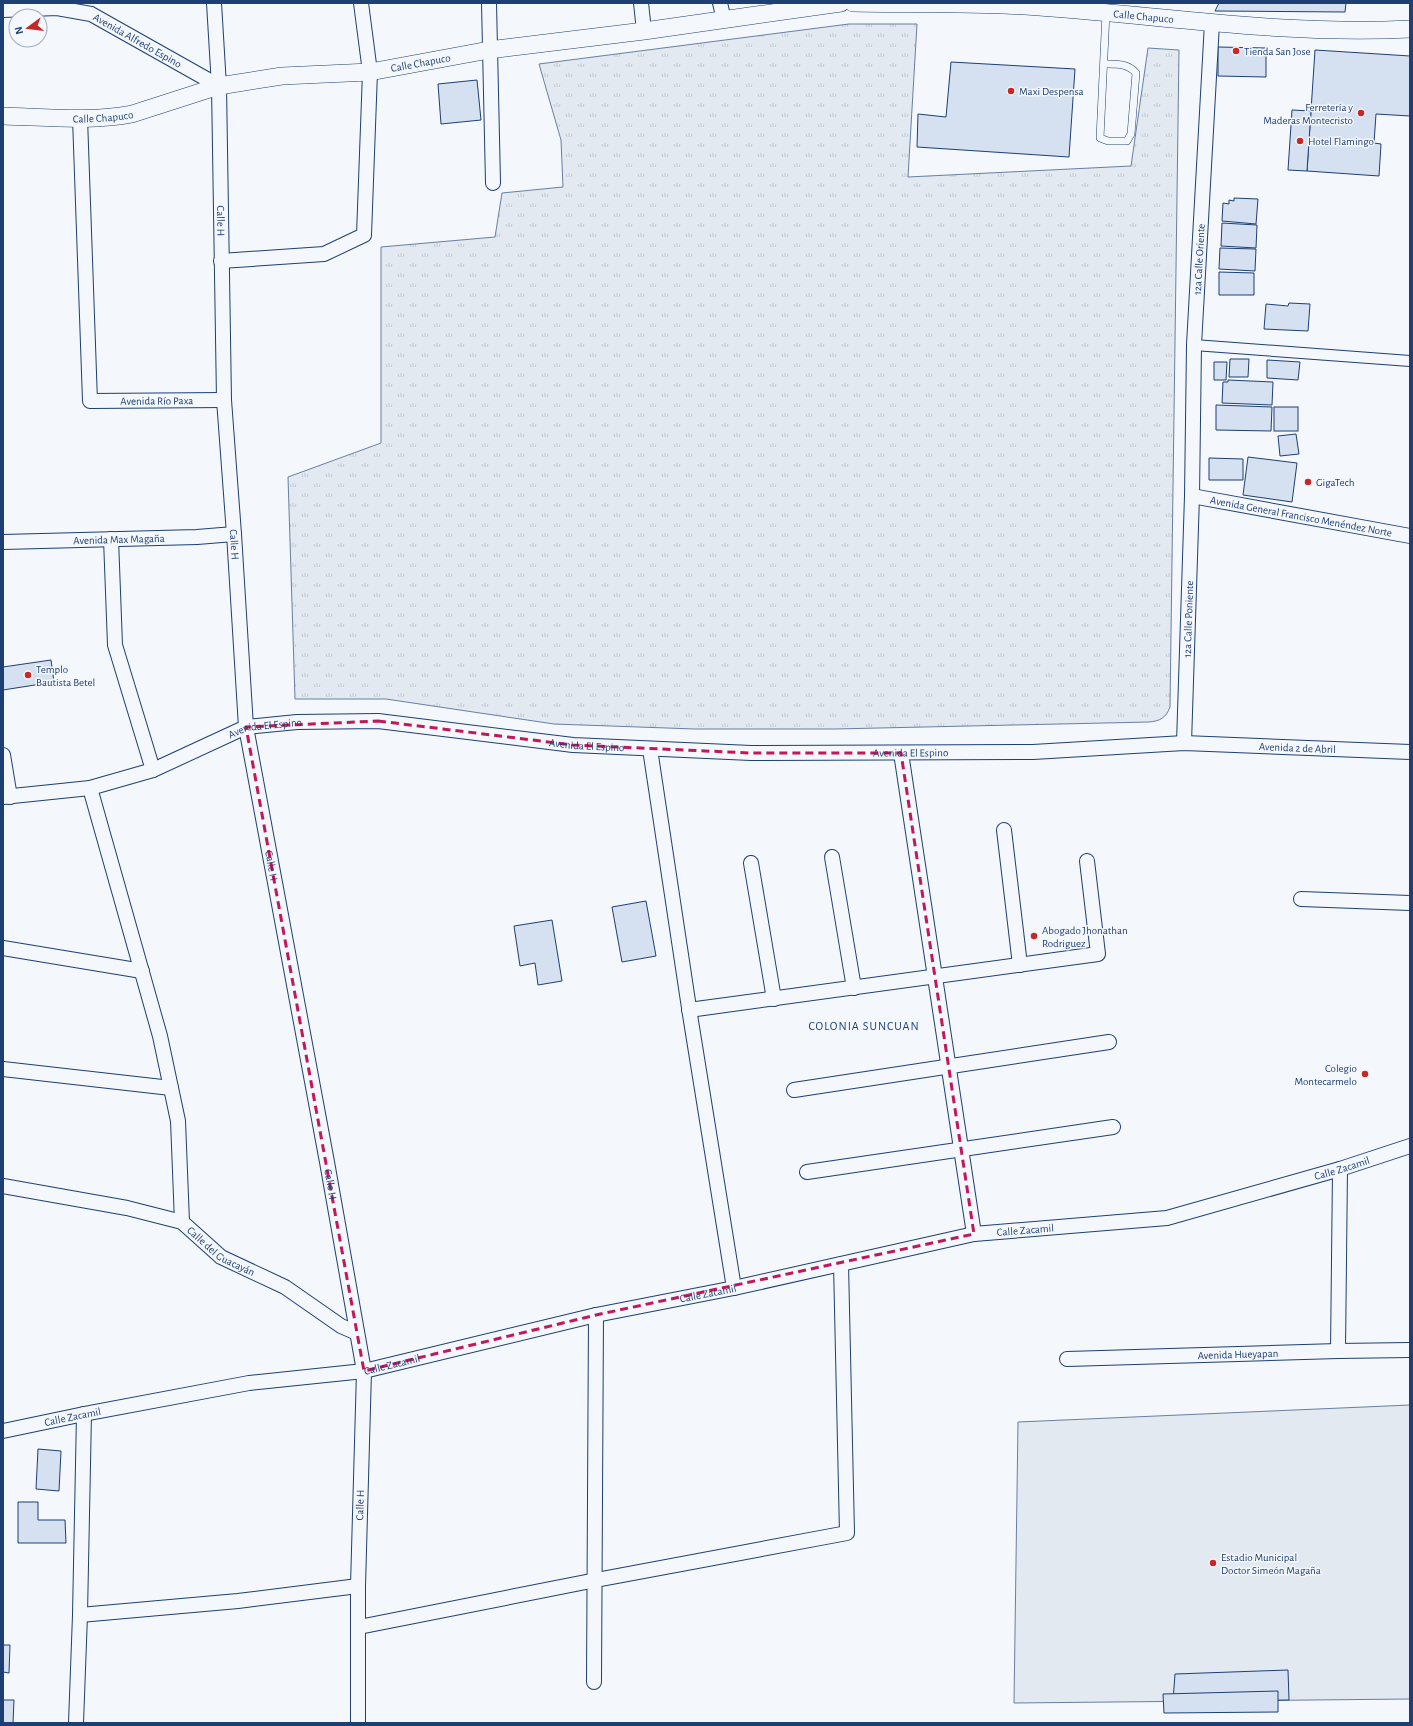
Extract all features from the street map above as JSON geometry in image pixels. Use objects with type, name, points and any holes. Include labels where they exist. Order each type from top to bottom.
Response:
[{"type":"street","name":"Calle H","points":[[214,3],[219,86],[224,400],[246,727],[327,1162],[364,1371],[358,1586],[358,1723]]},
{"type":"street","points":[[222,261],[324,254],[364,235],[370,72],[362,3]]},
{"type":"street","points":[[489,3],[493,183]]},
{"type":"street","points":[[641,3],[644,31]]},
{"type":"street","points":[[720,3],[724,20]]},
{"type":"street","name":"Calle Chapuco","points":[[3,116],[80,118],[119,116],[132,114],[219,86],[282,76],[370,72],[489,50],[644,31],[841,3]]},
{"type":"street","name":"Calle Chapuco","points":[[853,3],[1031,5],[1212,23],[1362,32],[1410,29]]},
{"type":"street","name":"Avenida Alfredo Espino","points":[[3,10],[57,6],[91,14],[219,86]]},
{"type":"street","name":"12a Calle Oriente","points":[[1192,496],[1194,345],[1212,23]]},
{"type":"street","name":"Avenida Río Paxa","points":[[80,118],[90,401],[224,400]]},
{"type":"street","points":[[1194,345],[1410,361]]},
{"type":"street","name":"Avenida General Francisco Menéndez Norte","points":[[1192,496],[1410,536]]},
{"type":"street","name":"12a Calle Poniente","points":[[1184,743],[1192,496]]},
{"type":"street","name":"Avenida Max Magaña","points":[[3,542],[197,537],[234,534]]},
{"type":"street","points":[[111,539],[115,645],[153,770]]},
{"type":"street","name":"Avenida El Espino","points":[[6,797],[90,788],[153,770],[246,727],[297,722],[378,720],[573,745],[750,753],[1033,752],[1184,743]]},
{"type":"street","name":"Avenida 2 de Abril","points":[[1184,743],[1410,752]]},
{"type":"street","points":[[650,749],[689,1010],[734,1288]]},
{"type":"street","points":[[901,753],[974,1234]]},
{"type":"street","points":[[3,755],[6,797]]},
{"type":"street","points":[[90,788],[160,1036],[178,1121],[182,1222]]},
{"type":"street","points":[[1004,830],[1020,965]]},
{"type":"street","points":[[832,856],[854,988]]},
{"type":"street","points":[[689,1010],[1098,954],[1086,861]]},
{"type":"street","points":[[751,863],[774,999]]},
{"type":"street","points":[[1301,899],[1410,904]]},
{"type":"street","points":[[3,948],[142,971]]},
{"type":"street","points":[[794,1090],[1109,1042]]},
{"type":"street","points":[[3,1069],[171,1088]]},
{"type":"street","points":[[807,1172],[1113,1127]]},
{"type":"street","name":"Calle Zacamil","points":[[3,1431],[84,1414],[250,1383],[364,1371],[596,1315],[734,1288],[974,1234],[1167,1218],[1340,1169],[1410,1146]]},
{"type":"street","points":[[1338,1351],[1340,1169]]},
{"type":"street","name":"Calle del Guacayán","points":[[3,1186],[127,1208],[182,1222],[221,1258],[285,1287],[341,1326],[357,1333]]},
{"type":"street","points":[[359,1627],[596,1580],[847,1533],[841,1264]]},
{"type":"street","points":[[594,1682],[596,1580],[596,1315]]},
{"type":"street","name":"Avenida Hueyapan","points":[[1066,1359],[1410,1350]]},
{"type":"street","points":[[76,1723],[80,1615],[84,1414]]},
{"type":"street","points":[[80,1615],[238,1601],[358,1586]]},
{"type":"lane","points":[[1104,64],[1124,65],[1132,68],[1136,73],[1131,134],[1127,141],[1108,141],[1100,138],[1106,13]]},
{"type":"highlighted area","points":[[378,721],[573,745],[751,753],[901,753],[974,1234],[596,1315],[364,1371],[246,727]]},
{"type":"green space","points":[[849,24],[917,24],[908,177],[1131,166],[1148,48],[1179,50],[1170,707],[1167,714],[1159,720],[1149,722],[834,729],[695,729],[554,724],[386,699],[295,699],[288,477],[381,443],[381,247],[495,237],[502,193],[563,187],[561,140],[539,64]]},
{"type":"green space","name":"Estadio Municipal Doctor Simeón Magaña","points":[[1410,1405],[1410,1699],[1014,1703],[1018,1422]]},
{"type":"building","points":[[1219,3],[1346,3],[1345,12],[1215,11]]},
{"type":"building","points":[[1218,47],[1266,48],[1266,77],[1218,76]]},
{"type":"building","name":"Ferretería y Maderas Montecristo","points":[[1315,50],[1410,56],[1410,116],[1376,114],[1374,143],[1381,144],[1379,176],[1307,171]]},
{"type":"building","name":"Maxi Despensa","points":[[951,62],[1075,69],[1069,157],[917,147],[918,114],[946,117]]},
{"type":"building","points":[[477,80],[481,120],[441,124],[438,84]]},
{"type":"building","name":"Hotel Flamingo","points":[[1292,110],[1311,111],[1307,171],[1288,170]]},
{"type":"building","points":[[1234,198],[1258,199],[1256,224],[1222,221],[1223,203],[1229,204],[1229,200],[1234,201]]},
{"type":"building","points":[[1222,223],[1257,225],[1256,248],[1221,246]]},
{"type":"building","points":[[1220,248],[1256,249],[1255,271],[1219,269]]},
{"type":"building","points":[[1219,272],[1254,273],[1254,295],[1219,295]]},
{"type":"building","points":[[1289,303],[1310,304],[1308,331],[1264,329],[1266,304],[1288,306]]},
{"type":"building","points":[[1230,359],[1249,359],[1248,377],[1229,377]]},
{"type":"building","points":[[1267,360],[1300,362],[1298,380],[1267,378]]},
{"type":"building","points":[[1214,362],[1227,362],[1226,380],[1214,380]]},
{"type":"building","points":[[1228,380],[1273,382],[1272,405],[1222,403],[1223,382],[1228,382]]},
{"type":"building","points":[[1216,405],[1272,407],[1271,431],[1216,430]]},
{"type":"building","points":[[1274,407],[1298,407],[1298,431],[1274,431]]},
{"type":"building","points":[[1296,434],[1299,454],[1280,456],[1278,436]]},
{"type":"building","points":[[1248,457],[1297,463],[1292,502],[1243,495]]},
{"type":"building","points":[[1209,458],[1243,459],[1243,480],[1209,480]]},
{"type":"building","name":"Templo Bautista Betel","points":[[51,660],[54,682],[3,690],[3,667]]},
{"type":"building","points":[[646,901],[656,956],[622,962],[612,907]]},
{"type":"building","points":[[552,920],[562,981],[538,985],[535,963],[520,966],[514,926]]},
{"type":"building","points":[[38,1449],[61,1451],[59,1491],[36,1489]]},
{"type":"building","points":[[18,1502],[38,1502],[38,1520],[65,1520],[66,1543],[18,1543]]},
{"type":"building","points":[[3,1645],[10,1645],[9,1673],[3,1672]]},
{"type":"building","points":[[1288,1670],[1289,1700],[1173,1701],[1175,1674]]},
{"type":"building","points":[[1278,1691],[1278,1712],[1164,1713],[1163,1694]]},
{"type":"building","points":[[3,1700],[14,1700],[13,1723],[3,1723]]},
{"type":"place","name":"Tienda San Jose","points":[[1236,51]]},
{"type":"place","name":"Maxi Despensa","points":[[1011,91]]},
{"type":"place","name":"Ferretería y Maderas Montecristo","points":[[1361,113]]},
{"type":"place","name":"Hotel Flamingo","points":[[1300,141]]},
{"type":"place","name":"GigaTech","points":[[1308,482]]},
{"type":"place","name":"Templo Bautista Betel","points":[[28,675]]},
{"type":"place","name":"Abogado Jhonathan Rodriguez","points":[[1034,936]]},
{"type":"place","name":"Colegio Montecarmelo","points":[[1365,1074]]},
{"type":"place","name":"Estadio Municipal Doctor Simeón Magaña","points":[[1213,1563]]},
{"type":"district","name":"COLONIA SUNCUAN","points":[[864,1026]]}]
